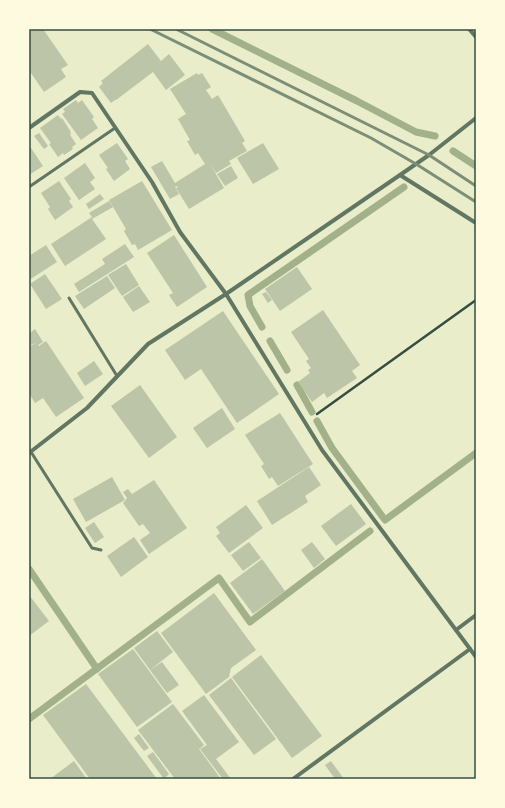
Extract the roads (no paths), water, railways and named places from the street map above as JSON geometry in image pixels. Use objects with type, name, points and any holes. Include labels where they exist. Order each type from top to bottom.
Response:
[{"type":"street","points":[[469,29],[476,37]]},
{"type":"street","points":[[29,128],[80,92],[92,93],[152,182],[180,232],[226,294],[322,450],[476,657]]},
{"type":"street","points":[[30,453],[87,408],[148,344],[226,294],[400,175],[429,155],[476,118]]},
{"type":"street","points":[[400,175],[476,223]]},
{"type":"street","points":[[456,630],[476,614]]},
{"type":"street","points":[[294,779],[470,649]]},
{"type":"lane","points":[[29,187],[115,128]]},
{"type":"lane","points":[[69,298],[117,376]]},
{"type":"lane","points":[[30,453],[92,548],[101,550]]},
{"type":"waterway","points":[[212,29],[416,132],[435,136]]},
{"type":"waterway","points":[[453,151],[476,166]]},
{"type":"waterway","points":[[262,327],[250,306],[248,295],[404,187]]},
{"type":"waterway","points":[[270,341],[287,370]]},
{"type":"waterway","points":[[297,385],[312,412]]},
{"type":"waterway","points":[[317,421],[332,448],[385,520],[476,453]]},
{"type":"waterway","points":[[29,719],[219,578],[250,622],[370,531]]},
{"type":"waterway","points":[[29,569],[97,669]]},
{"type":"railway","points":[[150,29],[371,138],[416,164],[476,202]]},
{"type":"railway","points":[[176,29],[429,155],[476,186]]}]
